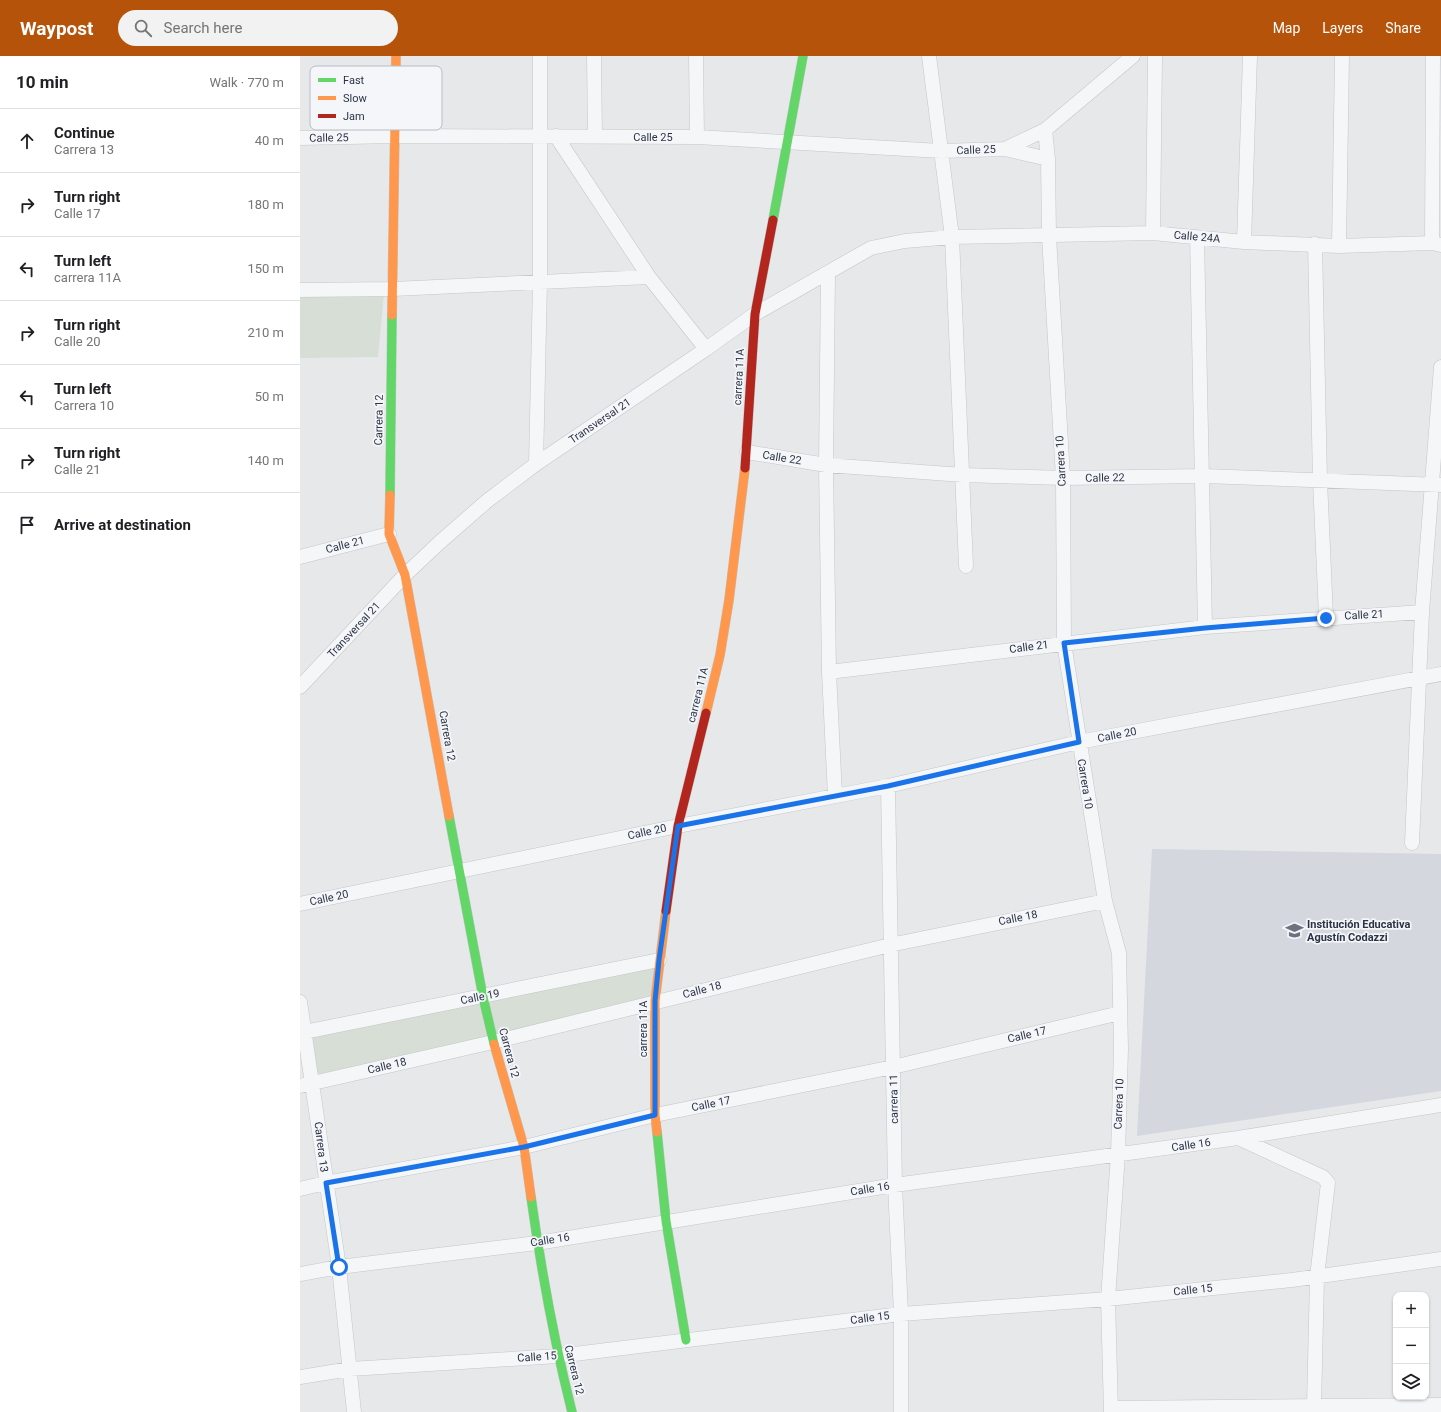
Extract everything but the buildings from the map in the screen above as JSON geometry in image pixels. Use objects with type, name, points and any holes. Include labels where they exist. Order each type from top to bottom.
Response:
[{"type":"street","name":"Carrera 12","points":[[396,56],[396,66]]},
{"type":"street","points":[[536,464],[540,282],[540,56]]},
{"type":"street","points":[[594,56],[595,137]]},
{"type":"street","points":[[696,56],[697,137]]},
{"type":"street","name":"carrera 11A","points":[[686,1340],[666,1221],[655,1115],[655,1001],[659,960],[678,826],[720,655],[729,600],[747,452],[755,314],[803,56]]},
{"type":"street","points":[[929,56],[952,237],[966,566]]},
{"type":"street","name":"Calle 25","points":[[1005,149],[1045,130],[1133,56]]},
{"type":"street","points":[[1153,233],[1155,56]]},
{"type":"street","points":[[1244,242],[1250,56]]},
{"type":"street","points":[[1338,246],[1342,56]]},
{"type":"street","points":[[1434,56],[1436,244]]},
{"type":"street","name":"Carrera 12","points":[[395,130],[389,534],[405,575],[483,997],[493,1042],[524,1147],[537,1243],[558,1356],[572,1412]]},
{"type":"street","name":"Carrera 10","points":[[1045,130],[1048,159],[1049,236],[1063,478],[1064,643],[1105,901],[1120,953],[1118,1154],[1108,1299],[1111,1410]]},
{"type":"street","name":"Calle 25","points":[[300,138],[395,136],[697,137],[942,151],[1005,149],[1048,159]]},
{"type":"street","points":[[556,136],[649,277],[706,349]]},
{"type":"street","name":"Calle 24A","points":[[952,237],[1153,233],[1244,242],[1338,246],[1436,244]]},
{"type":"street","name":"Transversal 21","points":[[300,688],[405,575],[487,501],[536,464],[755,314],[871,248],[906,241],[952,237]]},
{"type":"street","points":[[1197,237],[1205,628]]},
{"type":"street","points":[[1315,244],[1320,480],[1326,618]]},
{"type":"street","points":[[828,273],[826,465],[829,672],[835,796]]},
{"type":"street","points":[[300,290],[393,289],[649,277]]},
{"type":"street","points":[[1412,843],[1422,612],[1436,485],[1441,367]]},
{"type":"street","name":"Calle 22","points":[[747,452],[826,465],[963,475],[1063,478],[1203,476],[1436,485]]},
{"type":"street","name":"Calle 21","points":[[300,557],[389,534]]},
{"type":"street","name":"Calle 21","points":[[829,672],[1064,643],[1205,628],[1422,612]]},
{"type":"street","name":"Calle 20","points":[[300,904],[678,826],[888,786],[1079,742],[1441,674]]},
{"type":"street","name":"carrera 11","points":[[888,786],[895,1185],[901,1314],[901,1412]]},
{"type":"street","name":"Calle 18","points":[[306,1085],[493,1042],[890,944],[1105,901]]},
{"type":"street","name":"Calle 19","points":[[302,1032],[483,997],[659,960]]},
{"type":"street","name":"Carrera 13","points":[[300,1002],[306,1085],[326,1183],[339,1267],[354,1412]]},
{"type":"street","name":"Calle 17","points":[[300,1189],[524,1147],[655,1115],[893,1067],[1120,1013]]},
{"type":"street","name":"Calle 16","points":[[300,1274],[339,1267],[537,1243],[895,1185],[1238,1138],[1441,1105]]},
{"type":"street","points":[[1238,1138],[1323,1177],[1328,1183],[1328,1194],[1317,1277],[1314,1406]]},
{"type":"street","name":"Calle 15","points":[[300,1377],[350,1369],[558,1356],[901,1314],[1108,1299],[1317,1277],[1441,1260]]},
{"type":"street","points":[[1111,1410],[1314,1406],[1441,1406]]},
{"type":"shaded area","points":[[384,293],[378,357],[300,358],[300,295]]},
{"type":"shaded area","name":"Institución Educativa Agustín Codazzi","points":[[1152,849],[1441,854],[1441,1091],[1137,1136]]},
{"type":"shaded area","points":[[655,965],[651,999],[496,1037],[487,1000]]},
{"type":"shaded area","points":[[480,1003],[487,1038],[317,1077],[308,1035]]},
{"type":"traffic: fast","points":[[773,220],[803,56]]},
{"type":"traffic: fast","points":[[390,495],[392,315]]},
{"type":"traffic: fast","points":[[449,816],[483,997],[494,1044]]},
{"type":"traffic: fast","points":[[657,1132],[666,1221],[686,1340]]},
{"type":"traffic: fast","points":[[531,1197],[548,1305],[572,1412]]},
{"type":"traffic: slow","points":[[396,56],[396,66]]},
{"type":"traffic: slow","points":[[392,315],[395,130]]},
{"type":"traffic: slow","points":[[706,713],[720,655],[729,600],[745,468]]},
{"type":"traffic: slow","points":[[390,495],[389,534],[405,575],[449,816]]},
{"type":"traffic: slow","points":[[657,1132],[655,1115],[655,1001],[666,911]]},
{"type":"traffic: slow","points":[[494,1044],[524,1147],[531,1197]]},
{"type":"traffic: jam","points":[[745,468],[755,314],[773,220]]},
{"type":"traffic: jam","points":[[666,911],[678,826],[706,713]]},
{"type":"place","name":"Institución Educativa Agustín Codazzi","points":[[1294,930]]},
{"type":"route","points":[[339,1267],[326,1183],[524,1147],[655,1115],[655,1001],[659,960],[678,826],[888,786],[1079,742],[1064,643],[1205,628],[1326,618]]}]
